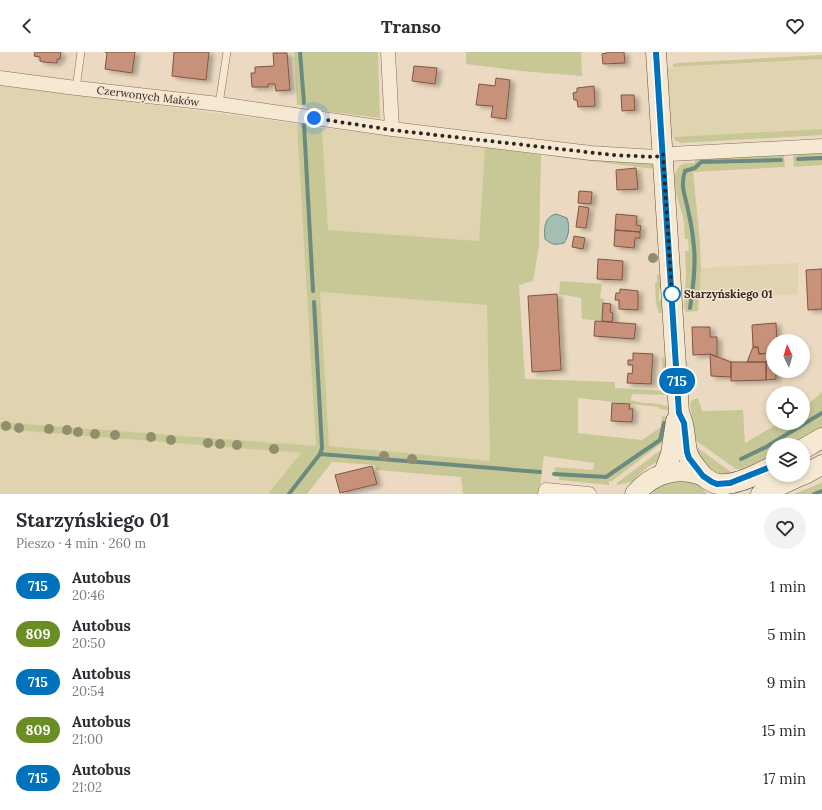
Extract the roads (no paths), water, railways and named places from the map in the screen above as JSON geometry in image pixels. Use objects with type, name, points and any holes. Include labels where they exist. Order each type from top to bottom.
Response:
[{"type":"street","points":[[388,52],[392,130]]},
{"type":"street","points":[[656,52],[679,413],[684,423],[687,452],[692,463],[711,484]]},
{"type":"street","name":"Czerwonych Maków","points":[[0,78],[219,104],[392,130],[613,155],[656,157],[663,154],[822,146]]},
{"type":"street","points":[[664,473],[672,454],[675,423],[679,413]]},
{"type":"street","points":[[810,445],[822,438]]},
{"type":"street","points":[[810,471],[822,465]]},
{"type":"street","points":[[635,494],[653,479],[664,473],[682,471],[711,484],[723,484],[734,482],[766,469]]},
{"type":"street","points":[[761,494],[788,482]]},
{"type":"street","points":[[545,494],[546,490],[589,494]]},
{"type":"lane","points":[[76,88],[81,52]]},
{"type":"lane","points":[[219,104],[227,52]]},
{"type":"waterway","points":[[300,52],[304,103]]},
{"type":"waterway","points":[[304,124],[313,291]]},
{"type":"waterway","points":[[798,159],[822,158]]},
{"type":"waterway","points":[[690,308],[695,255],[692,228],[683,186],[685,171],[695,168],[701,162],[781,160]]},
{"type":"waterway","points":[[289,494],[320,454],[322,448],[314,302]]},
{"type":"waterway","points":[[741,459],[766,447],[822,413]]},
{"type":"waterway","points":[[554,474],[606,477],[660,440],[664,423]]},
{"type":"waterway","points":[[320,454],[540,472]]},
{"type":"waterway","points":[[814,494],[822,491]]},
{"type":"place","name":"Starzyńskiego 01","points":[[672,294]]}]
